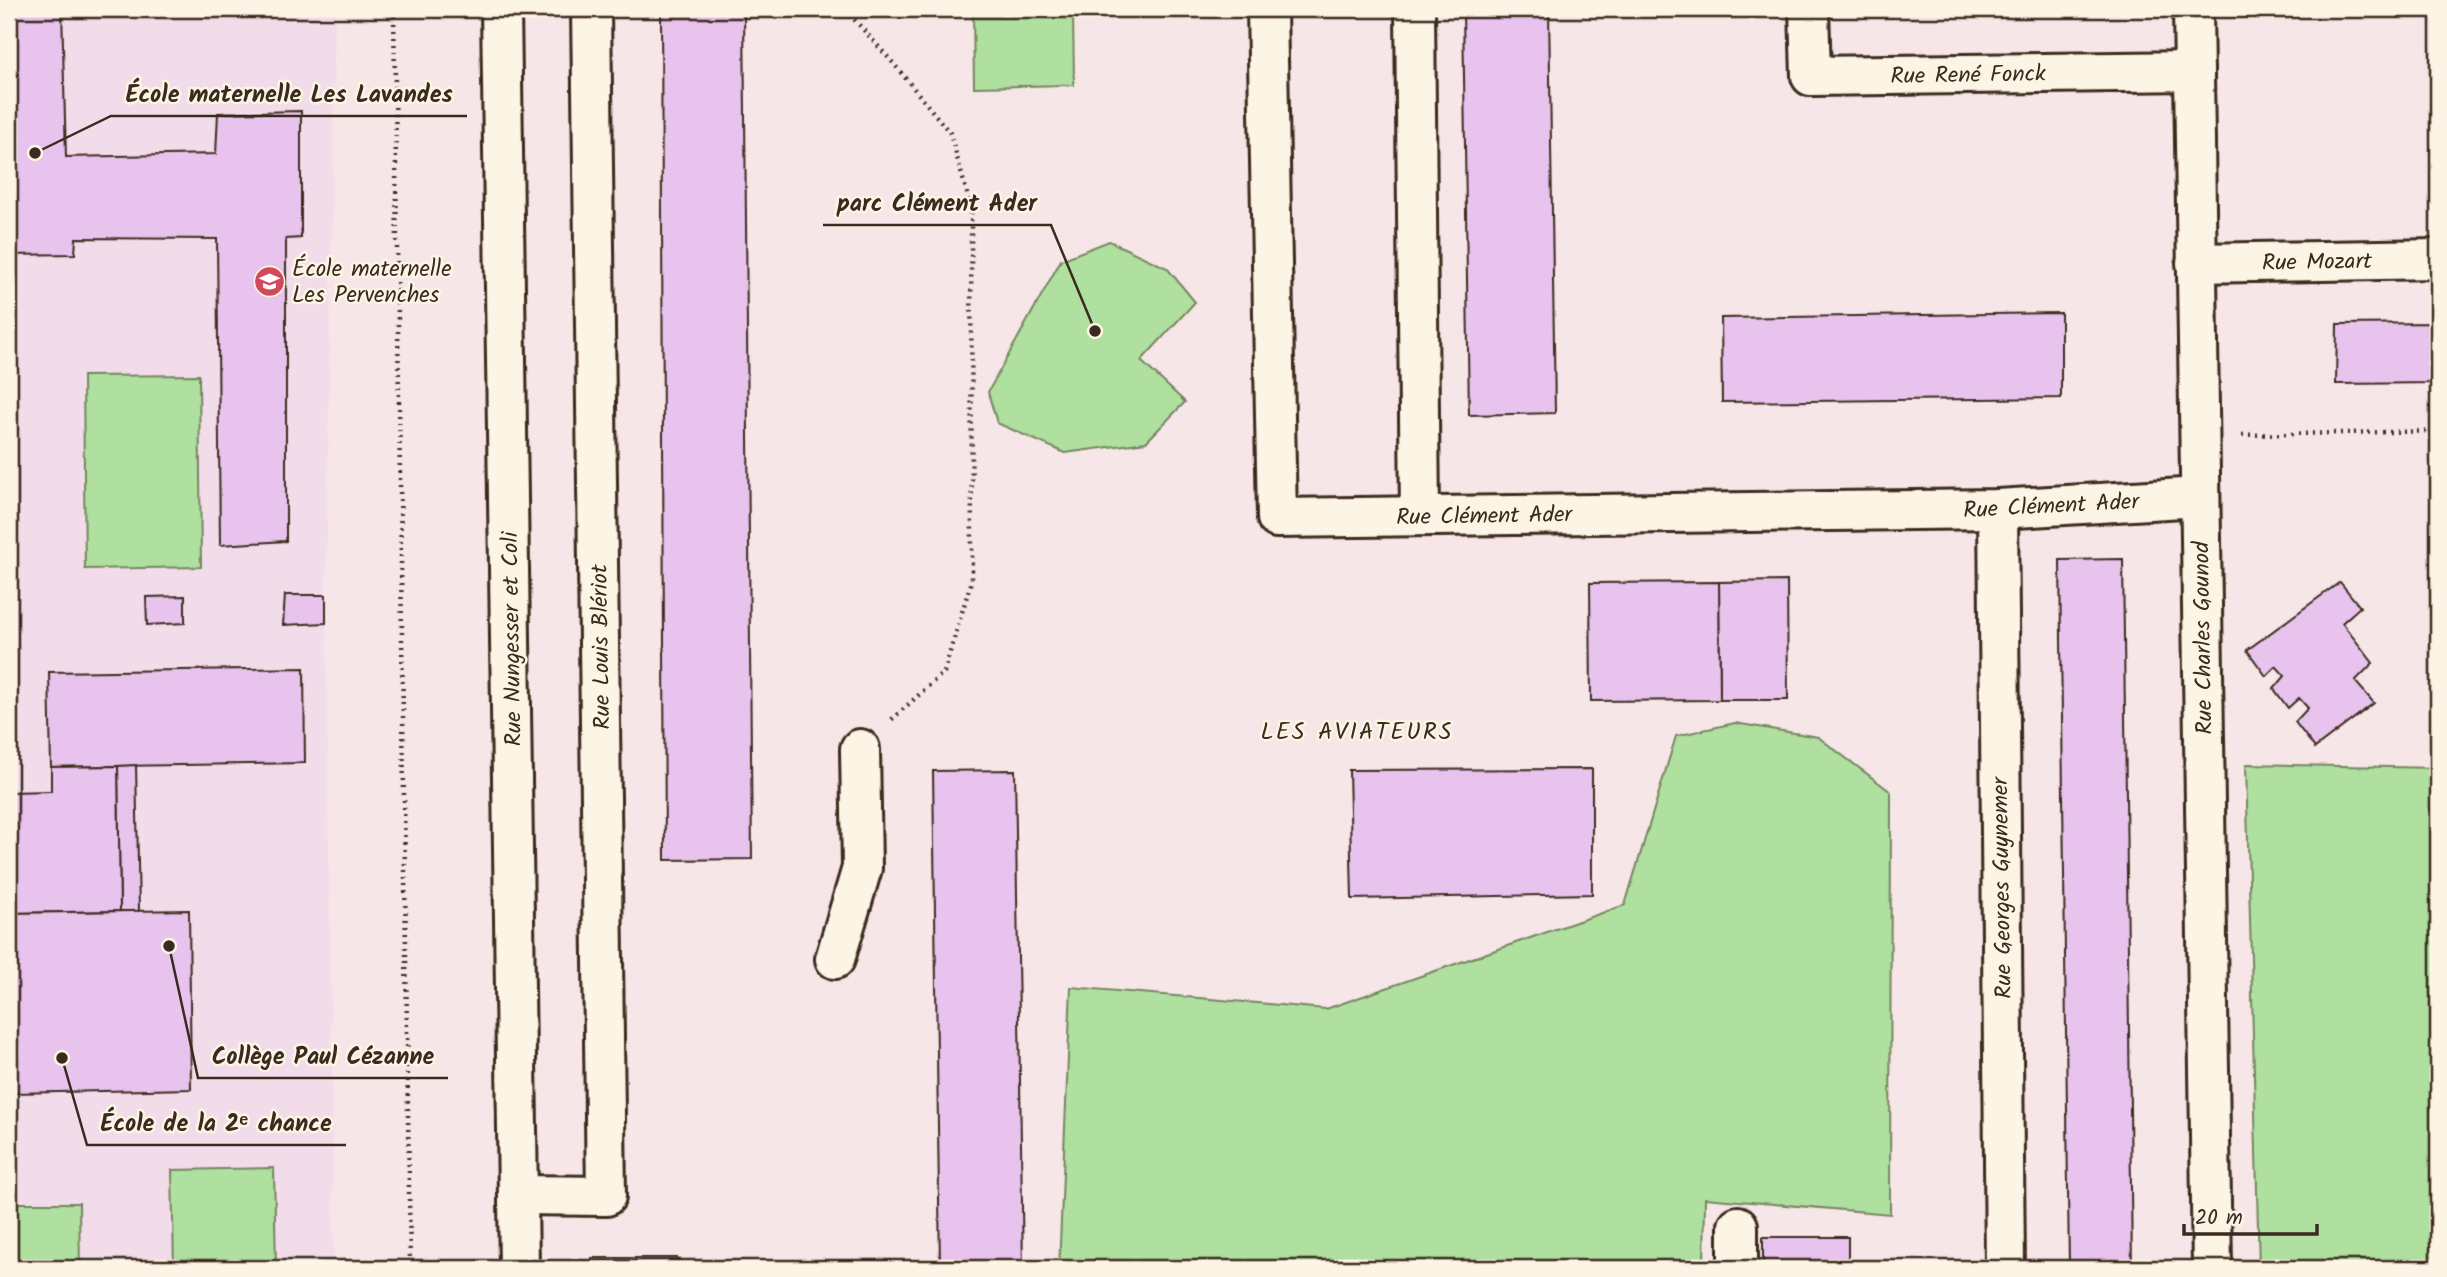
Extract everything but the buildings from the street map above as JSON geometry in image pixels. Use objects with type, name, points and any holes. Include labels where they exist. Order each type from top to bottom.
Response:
[{"type":"street","name":"Rue Nungesser et Coli","points":[[501,9],[519,1268]]},
{"type":"street","name":"Rue Louis Blériot","points":[[518,1195],[606,1196],[591,9]]},
{"type":"street","name":"Rue Clément Ader","points":[[1267,9],[1277,518],[1998,509],[2200,497]]},
{"type":"street","points":[[1415,9],[1420,516]]},
{"type":"street","name":"Rue René Fonck","points":[[1809,9],[1811,76],[2194,71]]},
{"type":"street","name":"Rue Charles Gounod","points":[[2193,9],[2212,1268]]},
{"type":"street","name":"Rue Mozart","points":[[2196,263],[2438,259]]},
{"type":"street","name":"Rue Georges Guynemer","points":[[1998,509],[2005,1268]]},
{"type":"street","points":[[835,959],[862,868],[860,749]]},
{"type":"street","points":[[1738,1226],[1738,1268]]},
{"type":"path","points":[[394,9],[410,1268]]},
{"type":"path","points":[[845,9],[950,133],[971,207],[972,579],[944,672],[860,749]]},
{"type":"path","points":[[2199,436],[2438,431]]},
{"type":"shaded area","points":[[9,9],[335,9],[326,595],[334,1268],[9,1268]]},
{"type":"green space","points":[[973,9],[1073,9],[1074,85],[974,87]]},
{"type":"green space","points":[[1109,241],[1167,268],[1195,302],[1141,361],[1185,402],[1146,442],[1065,453],[997,423],[988,392],[1061,260]]},
{"type":"green space","points":[[199,375],[201,567],[85,569],[83,376]]},
{"type":"green space","points":[[1735,723],[1818,737],[1891,792],[1890,1214],[1705,1198],[1704,1268],[1059,1268],[1071,987],[1326,1009],[1625,905],[1676,736]]},
{"type":"green space","points":[[2246,764],[2438,768],[2438,1268],[2259,1268]]},
{"type":"green space","points":[[274,1168],[276,1268],[174,1268],[172,1170]]},
{"type":"green space","points":[[9,1203],[79,1203],[80,1268],[9,1268]]},
{"type":"place","name":"École maternelle Les Lavandes","points":[[35,153]]},
{"type":"place","name":"École maternelle Les Pervenches","points":[[269,281]]},
{"type":"place","name":"parc Clément Ader","points":[[1095,331]]},
{"type":"place","name":"Collège Paul Cézanne","points":[[169,946]]},
{"type":"place","name":"École de la 2ᵉ chance","points":[[62,1058]]},
{"type":"district","name":"LES AVIATEURS","points":[[1357,731]]}]
